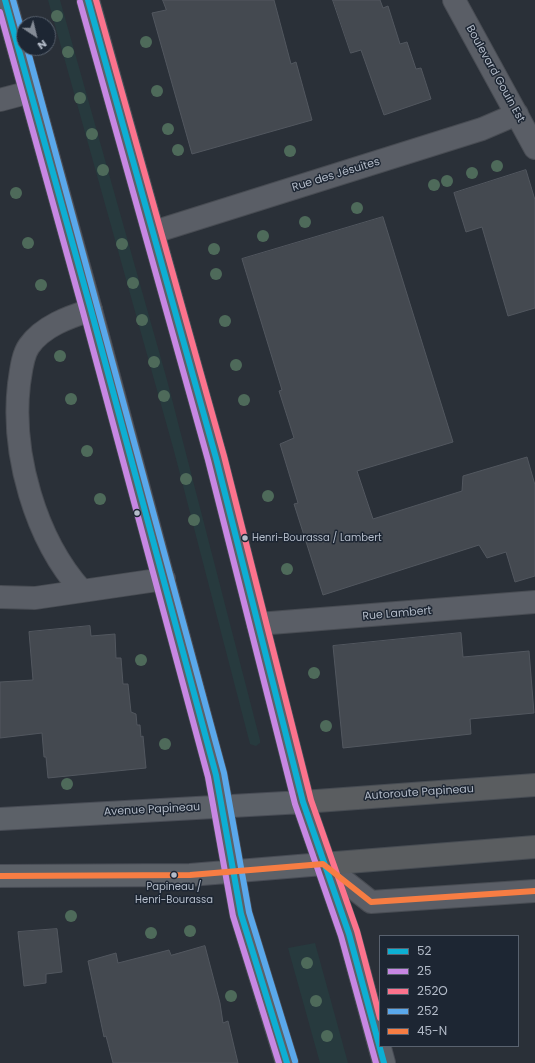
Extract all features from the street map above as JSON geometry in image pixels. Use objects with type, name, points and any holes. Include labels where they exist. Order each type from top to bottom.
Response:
[{"type":"highway","name":"Autoroute Papineau","points":[[303,802],[535,785]]},
{"type":"highway","points":[[323,864],[535,846]]},
{"type":"main road","points":[[5,0],[91,310],[216,774],[241,914],[287,1063]]},
{"type":"main road","points":[[88,0],[216,458],[303,802],[323,864],[349,934],[379,1045]]},
{"type":"main road","name":"Avenue Papineau","points":[[0,819],[303,802]]},
{"type":"main road","points":[[0,876],[190,875],[323,864]]},
{"type":"main road","points":[[380,1047],[384,1063]]},
{"type":"street","name":"Boulevard Gouin Est","points":[[454,0],[535,148]]},
{"type":"street","points":[[0,100],[30,92]]},
{"type":"street","name":"Rue des Jésuites","points":[[154,232],[482,129],[517,114]]},
{"type":"street","points":[[82,591],[60,563],[38,516],[24,470],[16,419],[22,366],[28,347],[36,338],[60,322],[91,310]]},
{"type":"street","points":[[0,597],[35,598],[164,579]]},
{"type":"street","name":"Rue Lambert","points":[[258,624],[535,602]]},
{"type":"street","points":[[323,864],[371,902],[535,891]]},
{"type":"green space","points":[[48,0],[60,0],[167,380],[260,740],[260,743],[256,746],[250,744],[174,451],[56,29],[56,16],[52,16]]},
{"type":"green space","points":[[315,943],[348,1063],[320,1063],[288,948]]},
{"type":"building","points":[[163,0],[274,0],[291,64],[296,62],[312,120],[192,154],[152,13],[166,10]]},
{"type":"building","points":[[333,0],[380,0],[383,8],[388,6],[400,44],[407,42],[416,69],[421,68],[431,99],[384,115],[361,50],[351,53]]},
{"type":"building","points":[[526,170],[535,200],[535,308],[508,316],[482,227],[466,232],[454,193]]},
{"type":"building","points":[[383,217],[453,442],[357,471],[373,519],[462,491],[463,476],[527,457],[535,485],[535,576],[515,582],[506,552],[487,558],[479,545],[323,595],[294,504],[298,503],[280,444],[294,438],[279,391],[282,390],[242,259]]},
{"type":"building","points":[[90,626],[91,636],[115,634],[116,658],[121,658],[123,684],[128,684],[131,712],[136,714],[137,725],[140,725],[141,737],[143,736],[146,768],[48,778],[42,733],[0,738],[0,682],[33,680],[29,632]]},
{"type":"building","points":[[461,633],[463,657],[529,651],[534,713],[470,719],[471,734],[343,748],[333,646]]},
{"type":"building","points":[[57,929],[62,972],[46,974],[46,983],[24,986],[18,932]]},
{"type":"building","points":[[205,946],[220,1003],[223,1023],[228,1021],[238,1063],[113,1063],[106,1036],[104,1037],[88,961],[116,953],[118,963],[169,950],[171,955]]},
{"type":"transit line","name":"52","points":[[5,0],[91,310],[216,775],[241,914],[287,1063]]},
{"type":"transit line","name":"252","points":[[13,0],[18,16]]},
{"type":"transit line","name":"52","points":[[88,0],[216,458],[303,802],[349,934],[379,1045]]},
{"type":"transit line","name":"252O","points":[[96,0],[224,456],[311,800],[357,931],[379,1014]]},
{"type":"transit line","name":"25","points":[[80,2],[208,460],[295,804],[341,936],[376,1063]]},
{"type":"transit line","name":"25","points":[[0,12],[83,312],[208,777],[233,916],[279,1063]]},
{"type":"transit line","name":"252","points":[[29,56],[224,773],[249,912],[295,1061]]},
{"type":"transit line","name":"45-N","points":[[0,876],[190,875],[323,864],[371,902],[535,891]]},
{"type":"transit line","name":"52","points":[[380,1047],[384,1063]]},
{"type":"place","name":"Henri-Bourassa / Lambert","points":[[245,538]]},
{"type":"place","name":"Papineau / Henri-Bourassa","points":[[174,875]]}]
